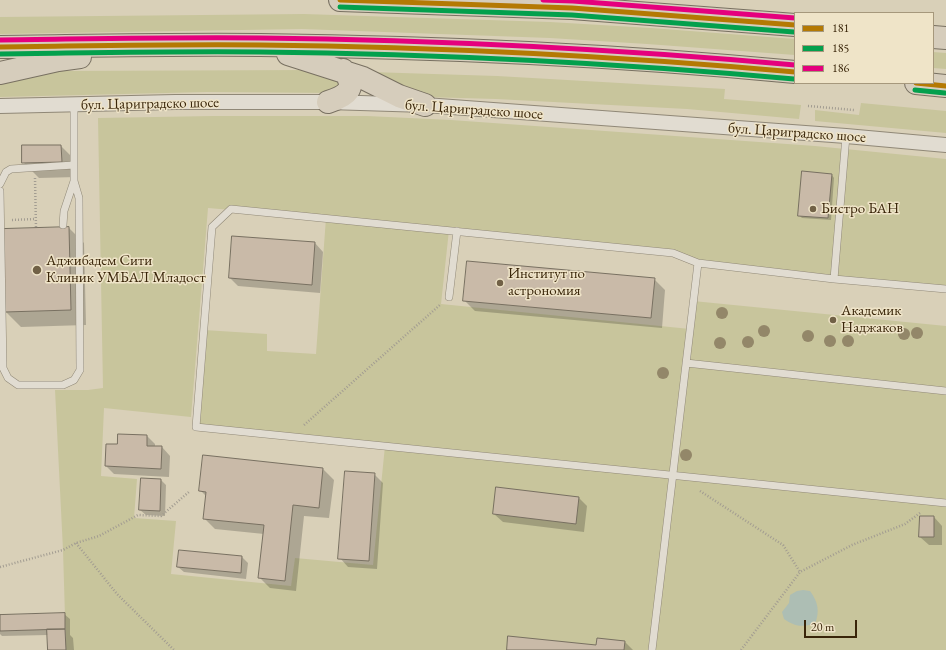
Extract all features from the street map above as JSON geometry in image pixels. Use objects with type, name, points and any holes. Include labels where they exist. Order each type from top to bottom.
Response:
[{"type":"highway","points":[[340,0],[572,8],[794,25]]},
{"type":"highway","points":[[934,37],[946,38]]},
{"type":"highway","points":[[0,74],[58,60],[162,45]]},
{"type":"highway","points":[[260,45],[342,70],[363,78],[399,96],[425,105]]},
{"type":"highway","points":[[0,47],[260,45],[556,54],[794,72]]},
{"type":"highway","points":[[328,102],[343,96],[350,88],[348,77],[342,70]]},
{"type":"highway","points":[[926,84],[946,86]]},
{"type":"street","name":"бул. Цариградско шосе","points":[[0,106],[175,102],[328,102],[425,105],[846,136],[946,145]]},
{"type":"lane","points":[[0,191],[3,368],[8,378],[18,385],[63,385],[74,380],[80,370],[79,198],[74,181],[74,105]]},
{"type":"lane","points":[[834,279],[846,136]]},
{"type":"lane","points":[[0,184],[6,172],[11,169],[74,165]]},
{"type":"lane","points":[[63,225],[64,211],[74,181]]},
{"type":"lane","points":[[946,289],[834,279],[698,263],[673,252],[231,209],[212,227],[196,427],[946,503]]},
{"type":"lane","points":[[449,298],[457,231]]},
{"type":"lane","points":[[652,650],[698,263]]},
{"type":"lane","points":[[686,363],[946,391]]},
{"type":"path","points":[[808,106],[854,110]]},
{"type":"path","points":[[35,178],[36,228]]},
{"type":"path","points":[[5,220],[36,219]]},
{"type":"path","points":[[292,436],[449,298]]},
{"type":"path","points":[[672,475],[697,489],[783,545],[800,572]]},
{"type":"path","points":[[0,567],[63,550],[76,543],[99,536],[138,515],[161,516],[190,491]]},
{"type":"path","points":[[741,650],[800,572],[852,545],[905,524],[935,502]]},
{"type":"path","points":[[76,543],[117,594],[174,650]]},
{"type":"shaded area","points":[[304,14],[550,22],[794,39],[794,55],[550,38],[302,29],[0,34],[0,17]]},
{"type":"shaded area","points":[[934,52],[946,53],[946,69],[934,68]]},
{"type":"shaded area","points":[[310,70],[342,81],[335,93],[207,92],[0,97],[0,79],[55,71]]},
{"type":"shaded area","points":[[370,72],[497,76],[725,89],[724,99],[801,105],[799,119],[687,109],[496,99],[425,97]]},
{"type":"shaded area","points":[[861,103],[946,111],[946,133],[815,121],[815,110],[859,115]]},
{"type":"shaded area","points":[[367,116],[451,120],[815,146],[946,159],[946,288],[705,263],[681,253],[449,230],[441,304],[690,329],[693,301],[946,326],[946,650],[66,650],[63,550],[55,390],[88,390],[103,388],[98,118]],"holes":[[[208,208],[326,218],[316,354],[267,351],[267,334],[204,330],[196,427],[385,446],[373,565],[295,558],[291,586],[171,574],[176,521],[134,518],[137,479],[101,476],[104,408],[191,417]]]},
{"type":"shaded area","points":[[797,591],[810,591],[815,599],[818,611],[815,624],[799,626],[784,619],[782,612],[789,603],[790,595]]},
{"type":"building","points":[[22,145],[61,145],[62,162],[22,163]]},
{"type":"building","points":[[802,171],[832,174],[828,218],[798,216]]},
{"type":"building","name":"Аджибадем Сити Клиник УМБАЛ Младост","points":[[69,227],[71,310],[5,312],[3,229]]},
{"type":"building","points":[[232,236],[315,242],[312,285],[229,278]]},
{"type":"building","points":[[467,261],[655,278],[651,318],[463,301]]},
{"type":"building","points":[[118,434],[147,435],[147,446],[162,446],[161,469],[105,466],[106,444],[117,444]]},
{"type":"building","points":[[203,455],[323,468],[319,508],[293,505],[285,581],[258,578],[264,525],[203,519],[206,492],[199,491]]},
{"type":"building","points":[[345,471],[375,473],[369,561],[338,559]]},
{"type":"building","points":[[141,478],[161,479],[160,511],[139,510]]},
{"type":"building","points":[[496,487],[579,497],[576,524],[493,514]]},
{"type":"building","points":[[920,516],[934,516],[934,537],[919,537]]},
{"type":"building","points":[[179,550],[242,556],[241,573],[177,567]]},
{"type":"building","points":[[65,613],[65,629],[0,631],[0,615]]},
{"type":"building","points":[[47,629],[65,629],[66,650],[48,650]]},
{"type":"building","points":[[508,636],[596,645],[597,638],[625,641],[624,650],[507,650]]},
{"type":"transit line","name":"181","points":[[340,0],[572,8],[794,25]]},
{"type":"transit line","name":"186","points":[[543,0],[794,18]]},
{"type":"transit line","name":"185","points":[[340,7],[572,15],[794,32]]},
{"type":"transit line","name":"186","points":[[0,40],[227,38],[461,43],[661,54],[794,65]]},
{"type":"transit line","name":"181","points":[[0,47],[227,45],[461,50],[661,61],[794,72]]},
{"type":"transit line","name":"185","points":[[0,54],[227,52],[461,57],[661,68],[794,79]]},
{"type":"transit line","name":"181","points":[[926,84],[946,86]]},
{"type":"transit line","name":"185","points":[[915,90],[945,93]]},
{"type":"place","name":"Бистро БАН","points":[[813,209]]},
{"type":"place","name":"Аджибадем Сити Клиник УМБАЛ Младост","points":[[37,270]]},
{"type":"place","name":"Институт по астрономия","points":[[500,283]]},
{"type":"place","name":"Академик Наджаков","points":[[833,320]]}]
